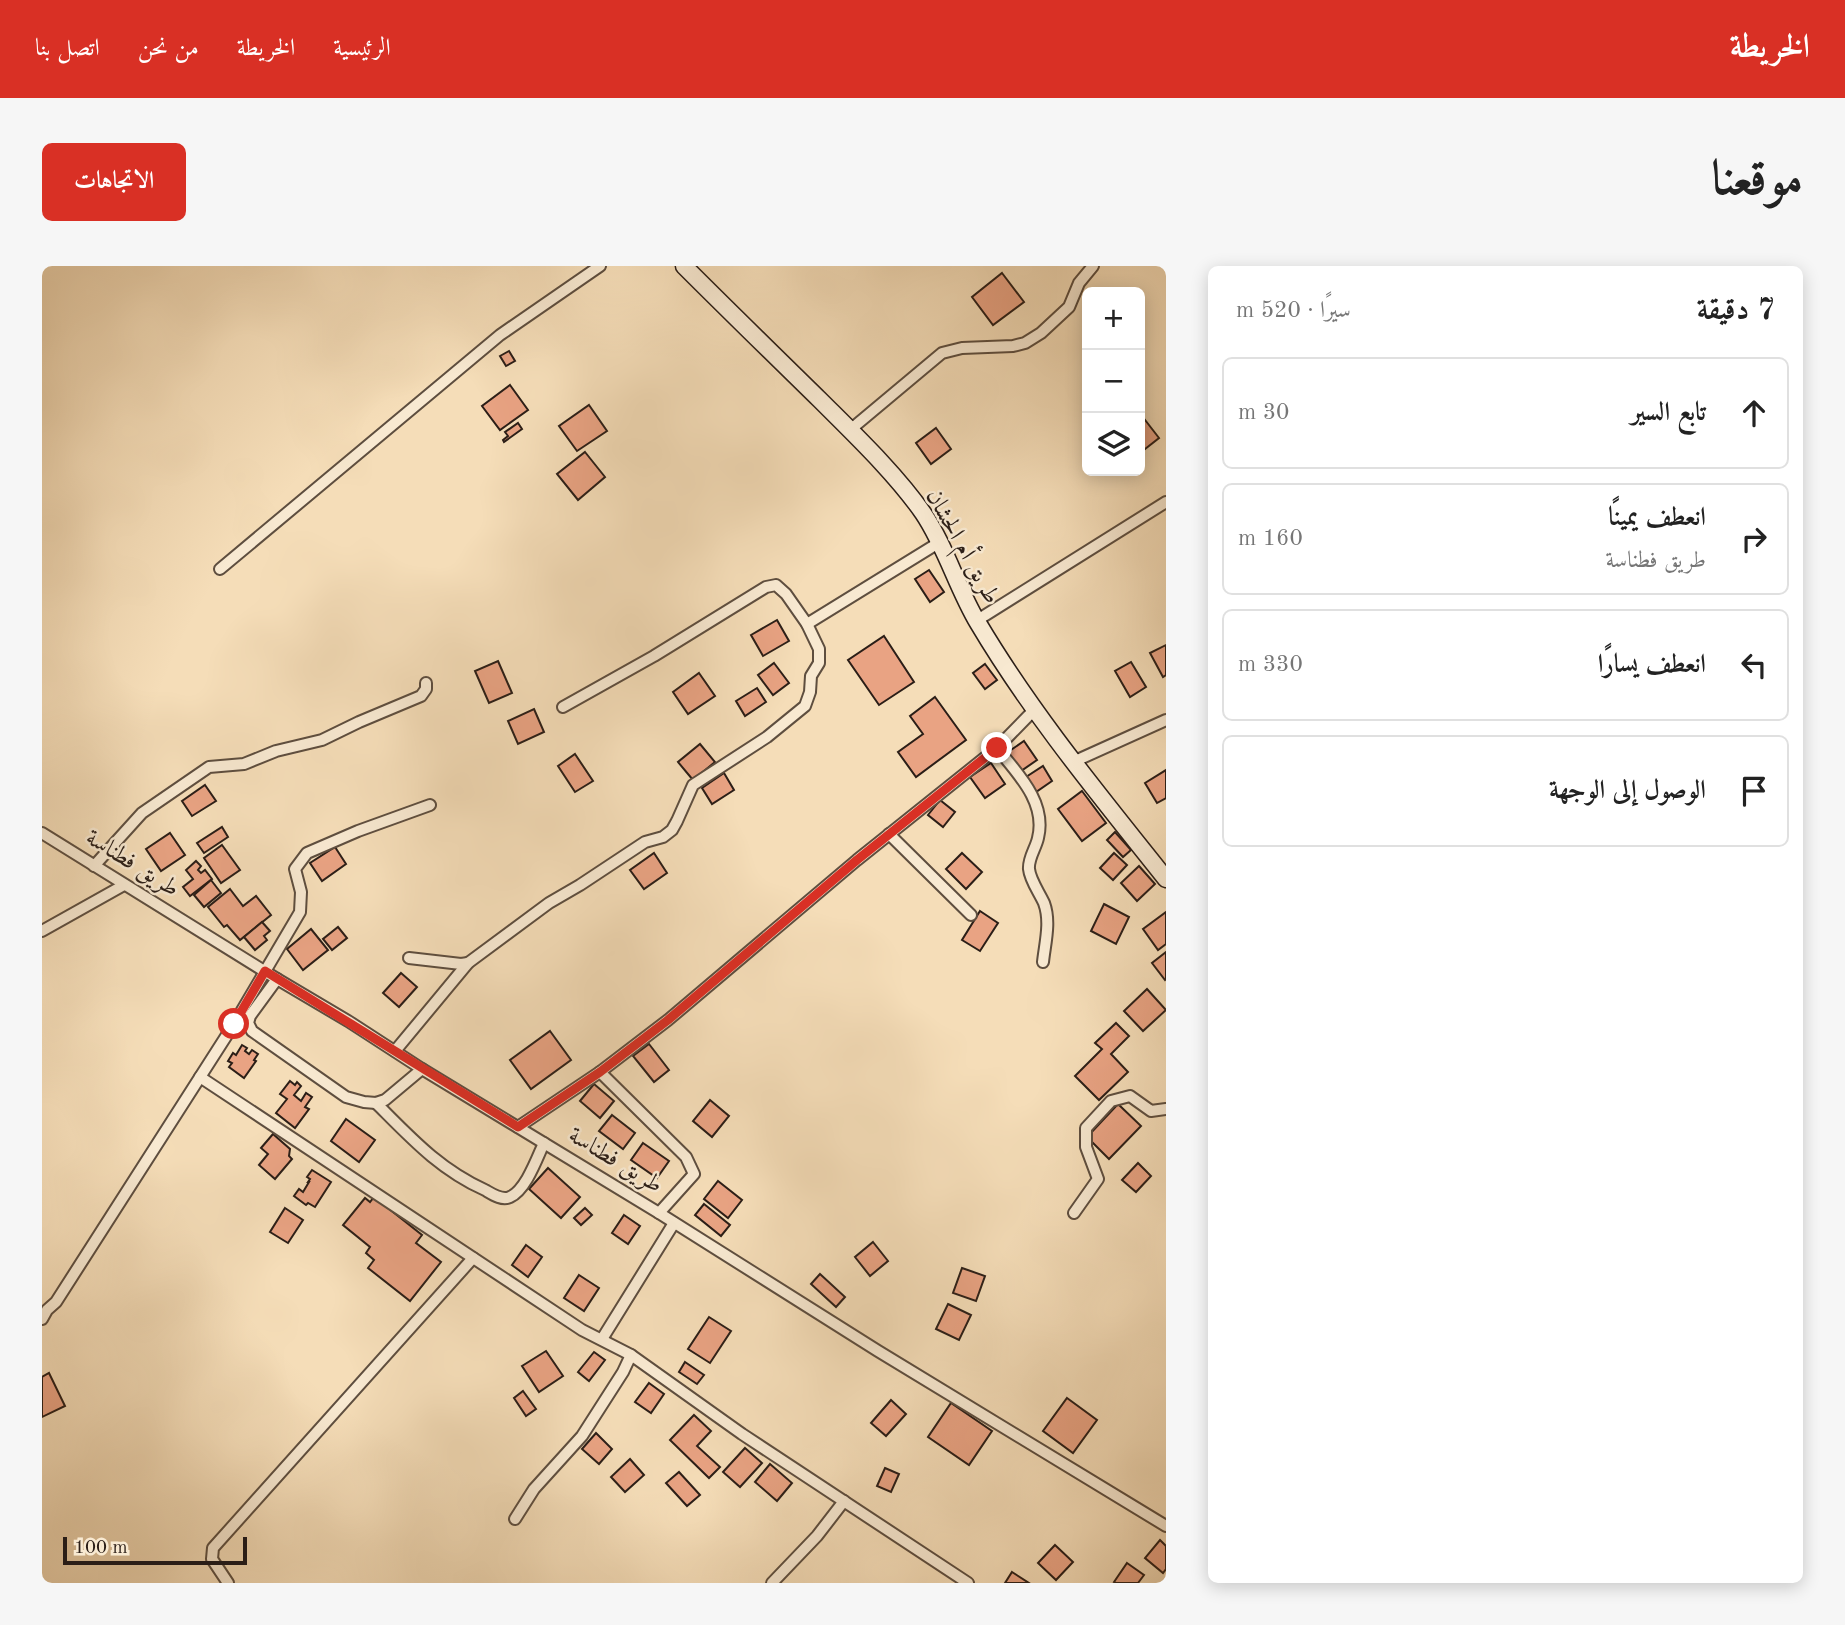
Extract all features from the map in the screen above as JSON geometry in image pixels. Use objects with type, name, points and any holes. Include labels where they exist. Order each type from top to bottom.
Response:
[{"type":"street","points":[[220,569],[500,335],[600,266]]},
{"type":"street","name":"طريق أم الحشان","points":[[684,266],[850,430],[924,514],[940,542],[976,621],[1034,710],[1166,879]]},
{"type":"street","points":[[850,430],[942,353],[962,348],[1013,346],[1025,343],[1041,333],[1069,307],[1079,283],[1093,266]]},
{"type":"street","points":[[976,621],[1166,502]]},
{"type":"street","points":[[807,624],[940,542]]},
{"type":"street","points":[[395,1051],[468,963],[548,903],[645,842],[663,837],[671,831],[693,785],[766,737],[805,706],[811,677],[819,663],[819,649],[807,624],[786,594],[776,585],[766,587],[654,656],[563,707]]},
{"type":"street","points":[[94,866],[142,813],[209,767],[244,764],[276,751],[322,740],[421,696],[426,689],[426,683]]},
{"type":"street","points":[[518,1127],[600,1072],[668,1020],[889,834],[997,748],[1034,710]]},
{"type":"street","points":[[1073,762],[1166,720]]},
{"type":"street","points":[[997,748],[1032,793],[1038,813],[1039,836],[1029,869],[1048,920],[1043,962]]},
{"type":"street","points":[[44,1313],[56,1302],[200,1077],[300,912],[302,892],[295,869],[307,853],[430,805]]},
{"type":"street","name":"طريق فطناسة","points":[[42,833],[890,1358],[1166,1525]]},
{"type":"street","points":[[889,834],[971,915]]},
{"type":"street","points":[[42,931],[124,885]]},
{"type":"street","points":[[410,958],[468,963]]},
{"type":"street","points":[[277,979],[250,1016],[248,1023],[252,1031],[346,1097],[376,1103],[384,1100],[422,1069]]},
{"type":"street","points":[[600,1072],[686,1157],[692,1167],[694,1174],[659,1213]]},
{"type":"street","points":[[200,1077],[582,1329],[631,1355],[742,1434],[968,1583]]},
{"type":"street","points":[[1074,1213],[1098,1179],[1086,1147],[1086,1128],[1111,1101],[1130,1096],[1151,1111],[1166,1109]]},
{"type":"street","points":[[376,1103],[424,1151],[464,1180],[503,1199],[511,1197],[523,1186],[544,1143]]},
{"type":"street","points":[[602,1339],[674,1223]]},
{"type":"street","points":[[228,1583],[212,1559],[213,1548],[473,1258]]},
{"type":"street","points":[[515,1520],[534,1489],[588,1428],[624,1372],[631,1355]]},
{"type":"street","points":[[772,1583],[817,1536],[844,1501]]},
{"type":"building","points":[[1002,273],[1024,302],[993,325],[972,297]]},
{"type":"building","points":[[509,351],[515,361],[506,366],[500,356]]},
{"type":"building","points":[[510,385],[528,410],[500,430],[482,406]]},
{"type":"building","points":[[589,405],[607,431],[577,451],[559,426]]},
{"type":"building","points":[[1145,420],[1159,438],[1145,449]]},
{"type":"building","points":[[518,423],[522,429],[504,442],[508,436],[505,432]]},
{"type":"building","points":[[936,428],[951,449],[931,464],[916,443]]},
{"type":"building","points":[[585,452],[605,477],[578,500],[557,474]]},
{"type":"building","points":[[929,570],[944,592],[930,602],[915,579]]},
{"type":"building","points":[[777,620],[789,641],[763,656],[751,635]]},
{"type":"building","points":[[884,636],[914,682],[879,705],[848,660]]},
{"type":"building","points":[[1166,645],[1166,675],[1163,677],[1150,653]]},
{"type":"building","points":[[498,661],[512,693],[489,703],[475,671]]},
{"type":"building","points":[[1131,662],[1146,687],[1130,697],[1115,671]]},
{"type":"building","points":[[774,663],[789,683],[773,695],[758,675]]},
{"type":"building","points":[[985,664],[997,680],[985,689],[973,673]]},
{"type":"building","points":[[699,673],[715,696],[688,714],[673,692]]},
{"type":"building","points":[[757,688],[766,702],[745,716],[736,701]]},
{"type":"building","points":[[935,697],[966,740],[916,777],[898,752],[923,734],[910,716]]},
{"type":"building","points":[[534,709],[544,732],[518,744],[508,721]]},
{"type":"building","points":[[1024,741],[1037,760],[1021,771],[1008,752]]},
{"type":"building","points":[[700,744],[715,762],[693,780],[678,762]]},
{"type":"building","points":[[575,754],[593,781],[575,792],[558,766]]},
{"type":"building","points":[[991,763],[1005,784],[985,798],[970,777]]},
{"type":"building","points":[[1043,766],[1052,781],[1036,792],[1026,777]]},
{"type":"building","points":[[1166,770],[1166,798],[1157,803],[1145,783]]},
{"type":"building","points":[[724,773],[734,790],[712,804],[702,788]]},
{"type":"building","points":[[205,785],[216,801],[192,816],[182,801]]},
{"type":"building","points":[[1082,791],[1106,823],[1082,841],[1058,809]]},
{"type":"building","points":[[940,800],[955,812],[943,827],[928,815]]},
{"type":"building","points":[[222,827],[228,837],[204,853],[197,843]]},
{"type":"building","points":[[1115,832],[1131,850],[1123,857],[1107,840]]},
{"type":"building","points":[[170,833],[185,855],[161,871],[146,849]]},
{"type":"building","points":[[222,845],[240,870],[221,883],[204,858]]},
{"type":"building","points":[[335,847],[346,864],[322,881],[310,863]]},
{"type":"building","points":[[654,853],[667,873],[644,889],[630,870]]},
{"type":"building","points":[[962,853],[982,872],[966,889],[946,869]]},
{"type":"building","points":[[1114,853],[1127,865],[1113,880],[1100,868]]},
{"type":"building","points":[[196,861],[201,866],[198,870],[201,873],[205,870],[212,879],[190,896],[183,887],[193,879],[186,870]]},
{"type":"building","points":[[1139,866],[1155,884],[1137,901],[1121,883]]},
{"type":"building","points":[[211,880],[221,893],[204,907],[194,895]]},
{"type":"building","points":[[230,889],[243,906],[256,896],[271,915],[240,940],[227,925],[224,927],[208,907]]},
{"type":"building","points":[[1104,904],[1129,917],[1116,944],[1091,931]]},
{"type":"building","points":[[980,911],[998,923],[980,951],[962,940]]},
{"type":"building","points":[[1166,912],[1166,944],[1158,950],[1143,929]]},
{"type":"building","points":[[262,922],[270,931],[264,936],[267,940],[255,950],[244,937]]},
{"type":"building","points":[[338,927],[347,938],[332,950],[323,939]]},
{"type":"building","points":[[311,929],[328,950],[303,970],[287,949]]},
{"type":"building","points":[[1166,952],[1166,979],[1165,980],[1152,963]]},
{"type":"building","points":[[401,973],[417,987],[399,1007],[383,993]]},
{"type":"building","points":[[1147,989],[1166,1010],[1143,1031],[1124,1011]]},
{"type":"building","points":[[1116,1023],[1129,1036],[1111,1054],[1128,1072],[1099,1100],[1075,1076],[1102,1049],[1095,1043]]},
{"type":"building","points":[[550,1031],[571,1060],[531,1089],[510,1060]]},
{"type":"building","points":[[649,1044],[669,1070],[654,1082],[633,1056]]},
{"type":"building","points":[[242,1045],[247,1048],[245,1051],[249,1054],[252,1050],[258,1054],[244,1078],[229,1067],[232,1063],[228,1061]]},
{"type":"building","points":[[290,1081],[301,1086],[294,1095],[301,1101],[306,1093],[312,1097],[305,1107],[309,1109],[295,1128],[276,1113],[287,1099],[280,1094]]},
{"type":"building","points":[[594,1084],[614,1101],[600,1118],[580,1101]]},
{"type":"building","points":[[710,1100],[729,1116],[712,1137],[693,1121]]},
{"type":"building","points":[[1118,1104],[1141,1126],[1109,1159],[1087,1137]]},
{"type":"building","points":[[612,1115],[635,1133],[623,1149],[599,1131]]},
{"type":"building","points":[[346,1119],[375,1140],[359,1162],[331,1141]]},
{"type":"building","points":[[273,1134],[290,1149],[289,1156],[292,1159],[275,1179],[259,1165],[268,1154],[261,1148]]},
{"type":"building","points":[[643,1143],[669,1161],[657,1178],[631,1160]]},
{"type":"building","points":[[1138,1163],[1151,1176],[1136,1192],[1122,1180]]},
{"type":"building","points":[[548,1168],[580,1197],[561,1218],[529,1189]]},
{"type":"building","points":[[312,1170],[331,1182],[315,1207],[308,1203],[306,1205],[294,1196],[299,1189],[303,1192]]},
{"type":"building","points":[[718,1181],[742,1200],[728,1218],[704,1199]]},
{"type":"building","points":[[374,1197],[422,1235],[416,1243],[441,1262],[410,1301],[368,1268],[374,1260],[366,1253],[370,1247],[343,1225],[365,1198],[370,1202]]},
{"type":"building","points":[[704,1204],[730,1225],[721,1236],[695,1215]]},
{"type":"building","points":[[285,1208],[303,1220],[288,1243],[270,1232]]},
{"type":"building","points":[[585,1208],[592,1215],[581,1225],[574,1218]]},
{"type":"building","points":[[624,1215],[640,1226],[628,1244],[612,1233]]},
{"type":"building","points":[[873,1242],[888,1261],[870,1276],[855,1257]]},
{"type":"building","points":[[526,1245],[542,1257],[528,1277],[512,1265]]},
{"type":"building","points":[[962,1268],[985,1276],[976,1301],[953,1293]]},
{"type":"building","points":[[820,1274],[845,1297],[836,1307],[811,1284]]},
{"type":"building","points":[[579,1275],[599,1288],[584,1311],[564,1298]]},
{"type":"building","points":[[948,1304],[971,1315],[959,1340],[936,1329]]},
{"type":"building","points":[[709,1317],[731,1331],[710,1363],[688,1349]]},
{"type":"building","points":[[546,1351],[563,1376],[539,1392],[522,1366]]},
{"type":"building","points":[[594,1352],[605,1360],[589,1381],[578,1372]]},
{"type":"building","points":[[685,1362],[704,1375],[697,1384],[679,1372]]},
{"type":"building","points":[[49,1373],[65,1406],[42,1417],[42,1377]]},
{"type":"building","points":[[649,1383],[664,1394],[651,1413],[635,1402]]},
{"type":"building","points":[[523,1391],[536,1409],[526,1416],[514,1398]]},
{"type":"building","points":[[1067,1398],[1097,1420],[1073,1453],[1043,1431]]},
{"type":"building","points":[[891,1400],[906,1414],[886,1436],[871,1423]]},
{"type":"building","points":[[951,1403],[992,1431],[969,1465],[928,1437]]},
{"type":"building","points":[[694,1415],[711,1431],[697,1446],[720,1467],[709,1478],[670,1440]]},
{"type":"building","points":[[596,1433],[612,1449],[599,1464],[582,1449]]},
{"type":"building","points":[[745,1448],[762,1463],[740,1487],[723,1472]]},
{"type":"building","points":[[630,1459],[644,1475],[625,1492],[611,1477]]},
{"type":"building","points":[[770,1464],[792,1483],[777,1501],[755,1482]]},
{"type":"building","points":[[885,1468],[899,1474],[891,1492],[877,1486]]},
{"type":"building","points":[[679,1472],[700,1495],[687,1506],[666,1483]]},
{"type":"building","points":[[1160,1540],[1166,1546],[1166,1569],[1163,1573],[1145,1558]]},
{"type":"building","points":[[1055,1545],[1073,1562],[1056,1580],[1038,1563]]},
{"type":"building","points":[[1127,1563],[1144,1575],[1138,1583],[1114,1582]]},
{"type":"building","points":[[1012,1572],[1029,1583],[1005,1583]]},
{"type":"route","points":[[234,1024],[265,971],[518,1127],[600,1072],[668,1020],[857,860],[997,748]]}]
